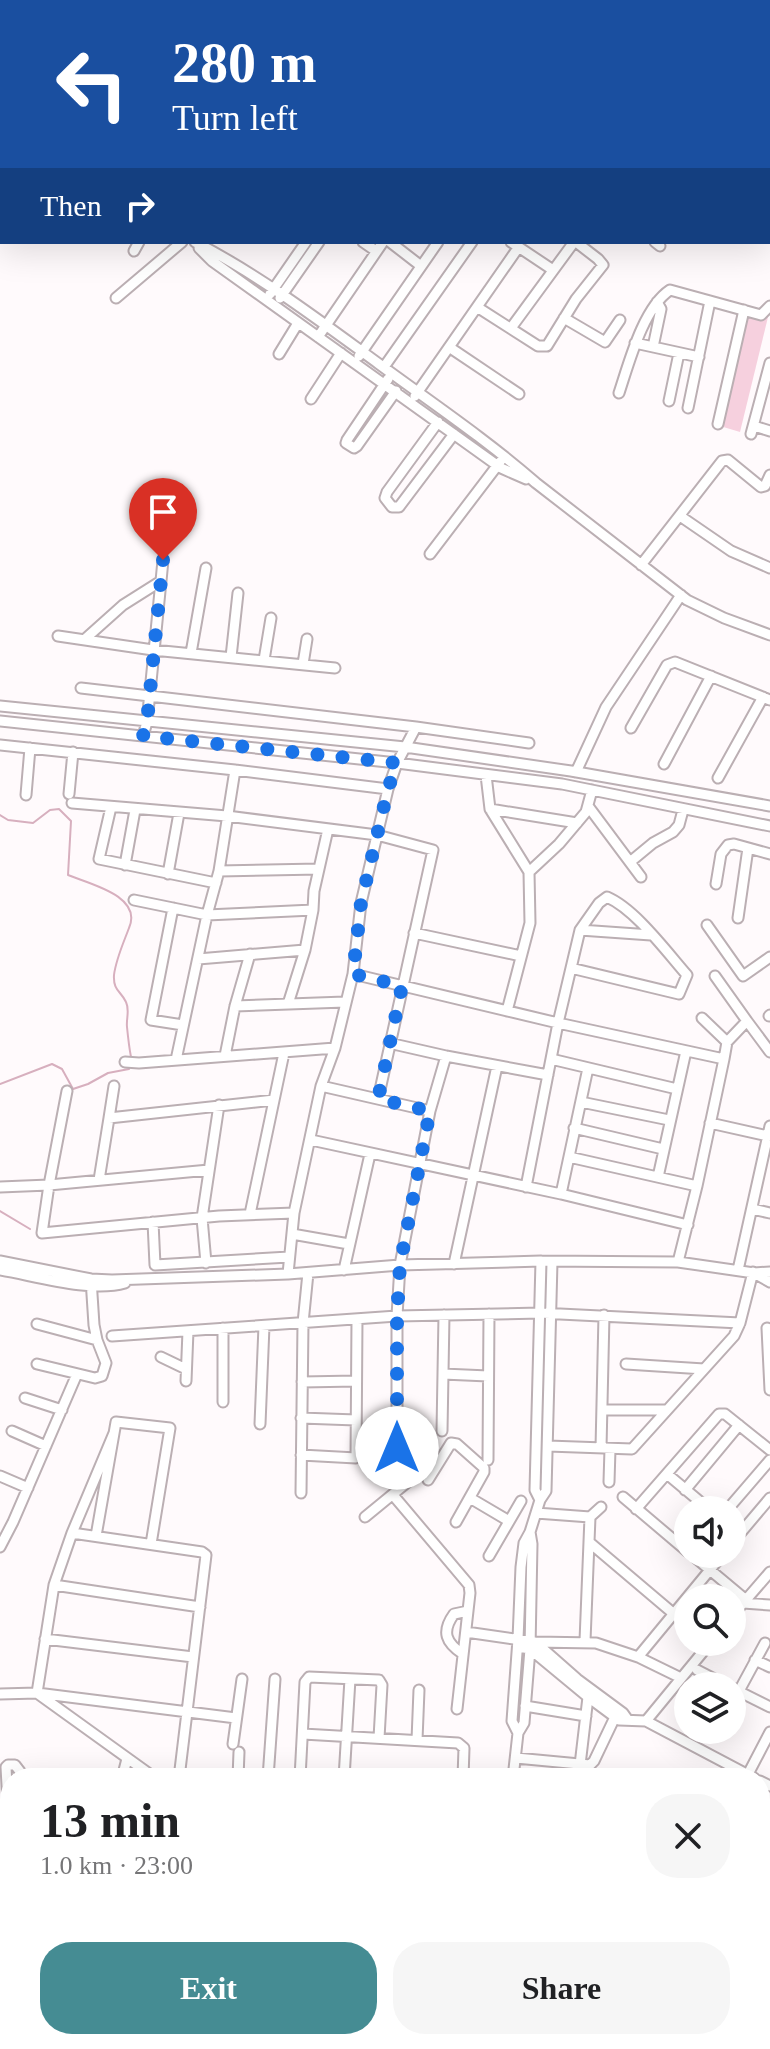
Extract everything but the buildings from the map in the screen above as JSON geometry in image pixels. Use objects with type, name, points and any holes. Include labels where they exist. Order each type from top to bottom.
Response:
[{"type":"street","points":[[116,298],[180,244]]},
{"type":"street","points":[[196,244],[212,261],[454,434],[501,461]]},
{"type":"street","points":[[198,244],[234,262],[362,351],[418,392],[501,461]]},
{"type":"street","points":[[278,292],[302,244]]},
{"type":"street","points":[[304,244],[312,252]]},
{"type":"street","points":[[270,303],[318,244]]},
{"type":"street","points":[[366,244],[376,251]]},
{"type":"street","points":[[318,337],[381,244]]},
{"type":"street","points":[[393,244],[421,266]]},
{"type":"street","points":[[354,362],[437,244]]},
{"type":"street","points":[[396,391],[357,446],[354,448],[346,443],[385,384],[388,370],[471,244]]},
{"type":"street","points":[[511,328],[573,244]]},
{"type":"street","points":[[477,307],[538,346],[547,346],[603,265],[578,244]]},
{"type":"street","points":[[411,402],[477,307],[515,245],[553,270]]},
{"type":"street","points":[[619,393],[635,343],[660,296],[670,290],[761,315],[770,306]]},
{"type":"street","points":[[688,408],[710,301]]},
{"type":"street","points":[[653,347],[661,309],[657,302]]},
{"type":"street","points":[[718,424],[744,310]]},
{"type":"street","points":[[564,318],[605,342],[620,320]]},
{"type":"street","points":[[279,354],[298,323]]},
{"type":"street","points":[[635,343],[699,357]]},
{"type":"street","points":[[449,347],[519,394]]},
{"type":"street","points":[[311,399],[341,353]]},
{"type":"street","points":[[669,401],[679,353]]},
{"type":"street","points":[[770,363],[752,430],[770,431]]},
{"type":"street","points":[[438,422],[387,492],[385,498],[392,507],[399,507],[454,434]]},
{"type":"street","points":[[641,565],[725,459],[761,487],[765,486],[770,475]]},
{"type":"street","points":[[501,461],[501,468],[536,483],[681,595],[724,618],[770,635]]},
{"type":"street","points":[[430,554],[501,461]]},
{"type":"street","points":[[680,516],[731,551],[770,568]]},
{"type":"street","points":[[143,736],[163,560]]},
{"type":"street","points":[[191,653],[206,568]]},
{"type":"street","points":[[85,639],[123,605],[161,581]]},
{"type":"street","points":[[231,657],[238,593]]},
{"type":"street","points":[[576,772],[606,707],[681,595]]},
{"type":"street","points":[[264,660],[271,618]]},
{"type":"street","points":[[58,636],[153,650],[335,668]]},
{"type":"street","points":[[303,664],[307,639]]},
{"type":"street","points":[[631,728],[667,665],[675,662],[767,699],[718,778]]},
{"type":"street","points":[[664,764],[711,676]]},
{"type":"street","points":[[81,688],[529,743]]},
{"type":"street","points":[[0,706],[405,747],[564,770],[770,806]]},
{"type":"street","points":[[0,721],[397,763],[562,784],[770,826]]},
{"type":"street","points":[[288,1274],[294,1213],[321,1086],[335,1048],[353,974],[361,903],[388,789],[397,763],[416,727]]},
{"type":"street","points":[[325,756],[327,739]]},
{"type":"street","points":[[0,745],[388,789]]},
{"type":"street","points":[[26,795],[30,748]]},
{"type":"street","points":[[73,752],[70,798],[135,810],[227,816],[377,835],[433,850],[378,1099]]},
{"type":"street","points":[[176,1060],[219,871],[235,770]]},
{"type":"street","points":[[562,784],[564,770]]},
{"type":"street","points":[[486,775],[490,809],[529,872],[530,923],[507,1011]]},
{"type":"street","points":[[529,872],[559,844],[586,812],[592,790]]},
{"type":"street","points":[[588,806],[641,877]]},
{"type":"street","points":[[111,807],[99,859],[216,883]]},
{"type":"street","points":[[490,809],[577,823]]},
{"type":"street","points":[[125,865],[135,810]]},
{"type":"street","points":[[630,862],[653,843],[673,832],[679,825],[683,810]]},
{"type":"street","points":[[168,874],[179,813]]},
{"type":"street","points":[[288,1004],[305,950],[328,829]]},
{"type":"street","points":[[716,884],[721,854],[725,848],[734,844],[770,854]]},
{"type":"street","points":[[738,918],[748,848]]},
{"type":"street","points":[[219,871],[319,869]]},
{"type":"street","points":[[526,1187],[558,1023],[571,968],[580,930],[599,903],[607,897],[634,915],[687,975],[679,994],[571,968]]},
{"type":"street","points":[[134,900],[207,915],[313,910]]},
{"type":"street","points":[[173,908],[151,1020],[183,1025]]},
{"type":"street","points":[[707,925],[743,976],[770,957]]},
{"type":"street","points":[[580,930],[651,935]]},
{"type":"street","points":[[414,933],[521,956]]},
{"type":"street","points":[[198,959],[305,950]]},
{"type":"street","points":[[225,1056],[250,954]]},
{"type":"street","points":[[353,974],[724,1059]]},
{"type":"street","points":[[715,976],[770,1052]]},
{"type":"street","points":[[235,1006],[345,1002]]},
{"type":"street","points":[[702,1018],[727,1042]]},
{"type":"street","points":[[678,1262],[727,1042],[747,1021]]},
{"type":"street","points":[[389,1043],[548,1075]]},
{"type":"street","points":[[125,1062],[335,1048]]},
{"type":"street","points":[[658,1177],[686,1051]]},
{"type":"street","points":[[250,1214],[284,1053]]},
{"type":"street","points":[[397,1448],[400,1265],[430,1111],[446,1056]]},
{"type":"street","points":[[551,1059],[677,1089]]},
{"type":"street","points":[[454,1264],[497,1066]]},
{"type":"street","points":[[561,1194],[588,1068]]},
{"type":"street","points":[[99,1180],[114,1086]]},
{"type":"street","points":[[321,1086],[430,1111]]},
{"type":"street","points":[[67,1091],[42,1233],[250,1214],[294,1213]]},
{"type":"street","points":[[109,1118],[274,1100]]},
{"type":"street","points":[[581,1102],[669,1120]]},
{"type":"street","points":[[206,1263],[202,1218],[219,1105]]},
{"type":"street","points":[[710,1123],[769,1131],[766,1160],[738,1270]]},
{"type":"street","points":[[574,1128],[663,1149]]},
{"type":"street","points":[[311,1140],[688,1225]]},
{"type":"street","points":[[344,1270],[370,1154]]},
{"type":"street","points":[[569,1157],[697,1186]]},
{"type":"street","points":[[0,1187],[209,1170]]},
{"type":"street","points":[[752,1209],[770,1213]]},
{"type":"street","points":[[153,1222],[155,1265],[289,1257]]},
{"type":"street","points":[[292,1234],[349,1244]]},
{"type":"street","points":[[0,1261],[24,1270]]},
{"type":"street","points":[[540,1500],[535,1490],[541,1261]]},
{"type":"street","points":[[0,1270],[24,1270],[112,1284],[140,1279],[308,1273],[400,1265],[541,1261],[678,1262],[753,1273],[770,1272]]},
{"type":"street","points":[[518,1733],[512,1721],[521,1567],[524,1543],[546,1491],[552,1262]]},
{"type":"street","points":[[301,1493],[303,1323],[308,1273]]},
{"type":"street","points":[[753,1273],[770,1282]]},
{"type":"street","points":[[548,1446],[632,1449],[734,1336],[753,1273]]},
{"type":"street","points":[[37,1364],[95,1378],[102,1376],[106,1363],[97,1340],[95,1283]]},
{"type":"street","points":[[112,1336],[397,1316],[489,1314],[551,1313],[740,1323]]},
{"type":"street","points":[[488,1460],[489,1314]]},
{"type":"street","points":[[442,1431],[444,1315]]},
{"type":"street","points":[[604,1315],[602,1410],[609,1482]]},
{"type":"street","points":[[301,1455],[356,1458],[357,1319]]},
{"type":"street","points":[[37,1324],[97,1340]]},
{"type":"street","points":[[260,1424],[264,1326]]},
{"type":"street","points":[[223,1328],[223,1402]]},
{"type":"street","points":[[770,1329],[767,1328],[770,1390]]},
{"type":"street","points":[[186,1381],[188,1331]]},
{"type":"street","points":[[161,1357],[186,1369]]},
{"type":"street","points":[[626,1364],[704,1369]]},
{"type":"street","points":[[0,1547],[77,1374]]},
{"type":"street","points":[[443,1374],[488,1376]]},
{"type":"street","points":[[302,1382],[356,1381]]},
{"type":"street","points":[[25,1398],[62,1410]]},
{"type":"street","points":[[602,1410],[667,1410]]},
{"type":"street","points":[[636,1509],[719,1414],[725,1414],[770,1450]]},
{"type":"street","points":[[301,1418],[356,1420]]},
{"type":"street","points":[[96,1536],[116,1422],[170,1428],[151,1544]]},
{"type":"street","points":[[685,1490],[739,1425]]},
{"type":"street","points":[[12,1431],[46,1446]]},
{"type":"street","points":[[37,1693],[54,1585],[114,1433]]},
{"type":"street","points":[[428,1480],[448,1445],[457,1444],[485,1469],[456,1522]]},
{"type":"street","points":[[739,1496],[770,1460]]},
{"type":"street","points":[[667,1474],[692,1496]]},
{"type":"street","points":[[0,1476],[28,1488]]},
{"type":"street","points":[[365,1517],[415,1476]]},
{"type":"street","points":[[393,1495],[467,1581],[470,1589],[457,1709]]},
{"type":"street","points":[[623,1497],[674,1541]]},
{"type":"street","points":[[470,1498],[509,1521]]},
{"type":"street","points":[[746,1522],[770,1498]]},
{"type":"street","points":[[489,1556],[518,1505],[535,1516],[590,1517],[601,1507]]},
{"type":"street","points":[[585,1641],[590,1517]]},
{"type":"street","points":[[514,1768],[518,1733],[524,1723],[531,1644],[530,1532]]},
{"type":"street","points":[[72,1533],[206,1555],[180,1768]]},
{"type":"street","points":[[589,1542],[674,1614],[638,1657]]},
{"type":"street","points":[[708,1568],[726,1584]]},
{"type":"street","points":[[699,1584],[710,1570]]},
{"type":"street","points":[[746,1600],[770,1572]]},
{"type":"street","points":[[54,1585],[200,1607]]},
{"type":"street","points":[[746,1601],[770,1605]]},
{"type":"street","points":[[463,1654],[451,1646],[447,1632],[454,1614],[468,1611]]},
{"type":"street","points":[[466,1632],[518,1643],[585,1641],[605,1645],[674,1675]]},
{"type":"street","points":[[45,1639],[193,1657]]},
{"type":"street","points":[[746,1672],[765,1643]]},
{"type":"street","points":[[531,1644],[588,1697],[619,1720],[646,1721],[733,1768]]},
{"type":"street","points":[[531,1644],[623,1713],[628,1720]]},
{"type":"street","points":[[686,1672],[699,1656]]},
{"type":"street","points":[[755,1660],[770,1667]]},
{"type":"street","points":[[697,1670],[701,1672]]},
{"type":"street","points":[[301,1768],[305,1682],[309,1677],[379,1680],[382,1685],[379,1738]]},
{"type":"street","points":[[237,1768],[236,1718],[242,1679]]},
{"type":"street","points":[[269,1768],[275,1679]]},
{"type":"street","points":[[344,1768],[350,1679]]},
{"type":"street","points":[[646,1721],[674,1687]]},
{"type":"street","points":[[417,1740],[419,1690]]},
{"type":"street","points":[[37,1693],[140,1768]]},
{"type":"street","points":[[5,1694],[37,1693],[236,1718]]},
{"type":"street","points":[[746,1695],[770,1707]]},
{"type":"street","points":[[580,1765],[588,1697]]},
{"type":"street","points":[[525,1706],[586,1716]]},
{"type":"street","points":[[516,1758],[587,1766],[594,1761],[615,1717]]},
{"type":"street","points":[[754,1768],[770,1732]]},
{"type":"street","points":[[303,1734],[462,1745],[463,1768]]},
{"type":"street","points":[[125,1768],[127,1759]]},
{"type":"shaded area","points":[[746,314],[768,317],[740,432],[720,426]]},
{"type":"waterway","points":[[0,815],[8,820],[33,823],[50,810],[59,809],[71,821],[68,875],[101,887],[128,907],[131,917],[129,928],[116,963],[114,980],[127,1005],[131,1057]]},
{"type":"waterway","points":[[0,1084],[52,1064],[62,1069],[73,1089],[108,1073],[129,1068]]},
{"type":"waterway","points":[[0,1211],[30,1229]]},
{"type":"route","points":[[163,560],[143,736],[397,763],[361,903],[353,974],[402,986],[378,1099],[430,1111],[400,1265],[397,1448]]}]
